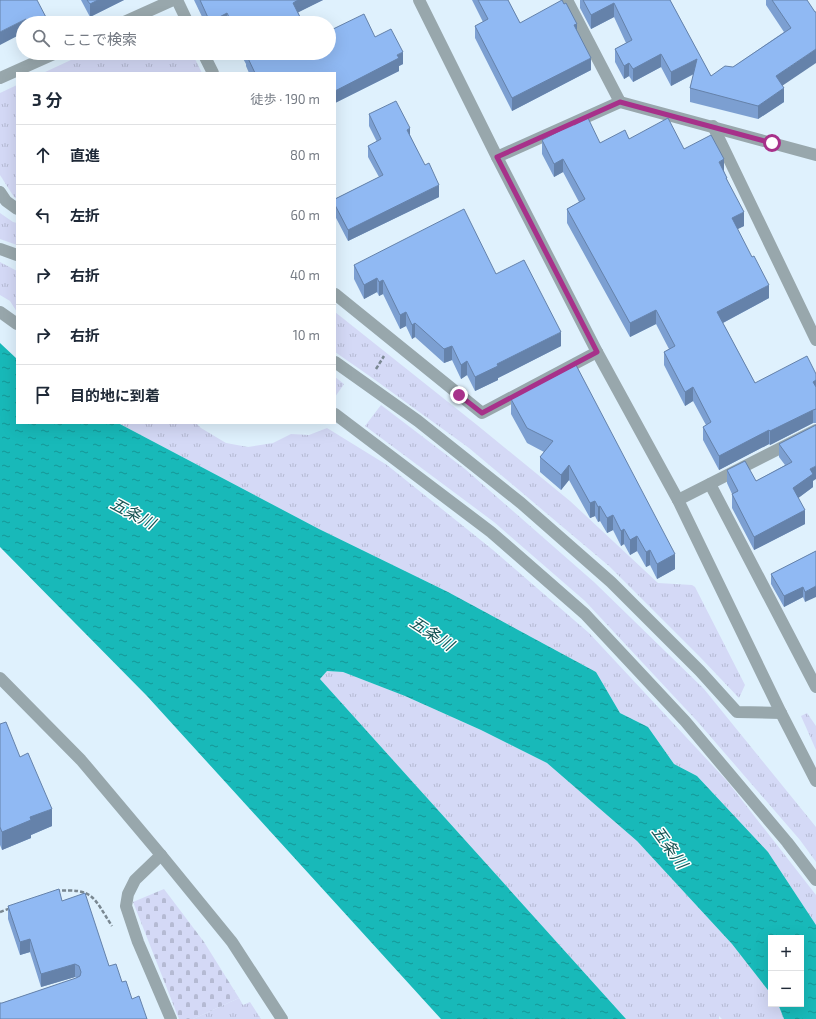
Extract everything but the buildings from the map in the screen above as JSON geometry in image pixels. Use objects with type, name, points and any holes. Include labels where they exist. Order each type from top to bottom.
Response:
[{"type":"street","points":[[138,16],[173,0]]},
{"type":"street","points":[[176,0],[184,16]]},
{"type":"street","points":[[418,0],[597,352],[678,500],[781,713],[816,781]]},
{"type":"street","points":[[567,0],[620,102]]},
{"type":"street","points":[[0,78],[40,60]]},
{"type":"street","points":[[206,60],[212,72]]},
{"type":"street","points":[[497,157],[620,102],[816,155]]},
{"type":"street","points":[[713,126],[816,340]]},
{"type":"street","points":[[0,192],[6,201],[16,208]]},
{"type":"street","points":[[0,249],[16,255]]},
{"type":"street","points":[[336,295],[482,413],[597,352]]},
{"type":"street","points":[[0,312],[16,323]]},
{"type":"street","points":[[336,363],[418,421],[521,503],[611,582],[700,671],[737,712],[781,713]]},
{"type":"street","points":[[336,415],[491,532],[585,614],[685,721],[788,842],[816,880]]},
{"type":"street","points":[[678,500],[816,430]]},
{"type":"street","points":[[710,484],[816,687]]},
{"type":"street","points":[[0,678],[81,760],[161,855],[232,942],[282,1019]]},
{"type":"street","points":[[161,855],[136,880],[128,894],[126,906],[138,942],[171,1019]]},
{"type":"path","points":[[366,384],[393,340]]},
{"type":"path","points":[[50,893],[57,890],[81,891],[87,893],[94,898],[113,928]]},
{"type":"path","points":[[0,912],[14,907]]},
{"type":"green space","points":[[71,60],[196,60],[202,72],[45,72]]},
{"type":"green space","points":[[16,85],[16,198],[0,175],[0,93]]},
{"type":"green space","points":[[0,213],[16,223],[16,245],[0,239]]},
{"type":"green space","points":[[0,262],[16,270],[16,310],[10,301],[0,295]]},
{"type":"green space","points":[[336,313],[570,501],[658,583],[692,585],[695,587],[745,685],[739,698],[609,566],[469,448],[336,353]]},
{"type":"green space","points":[[336,378],[344,384],[336,396]]},
{"type":"green space","points":[[381,405],[465,469],[594,582],[704,689],[816,827],[816,862],[800,840],[697,721],[585,601],[494,522],[365,426]]},
{"type":"green space","points":[[120,424],[197,424],[226,443],[248,447],[273,443],[291,434],[309,435],[327,428],[387,465],[493,550],[589,633],[727,781],[816,895],[816,925],[768,852],[697,776],[674,764],[648,727],[620,713],[596,672],[448,592],[319,529]]},
{"type":"green space","points":[[327,671],[343,672],[405,696],[481,730],[547,763],[637,841],[732,944],[768,990],[768,1007],[779,1007],[784,1019],[722,1019],[719,1016],[719,1019],[626,1019],[320,679]]},
{"type":"green space","points":[[807,713],[816,726],[816,750],[801,716]]},
{"type":"green space","points":[[164,889],[204,942],[239,998],[193,1019],[179,1019],[133,902]]},
{"type":"green space","points":[[239,998],[243,1005],[250,1002],[261,1019],[193,1019]]},
{"type":"water","name":"五条川","points":[[0,343],[16,358],[16,424],[120,424],[319,529],[448,592],[596,672],[620,713],[648,727],[674,764],[697,776],[768,852],[816,925],[816,1019],[784,1019],[779,1007],[804,1007],[804,935],[768,935],[768,990],[732,944],[637,841],[547,763],[481,730],[405,696],[343,672],[327,671],[320,679],[626,1019],[441,1019],[147,696],[0,547]]},
{"type":"route","points":[[459,395],[482,413],[597,352],[497,157],[620,102],[772,143]]}]
